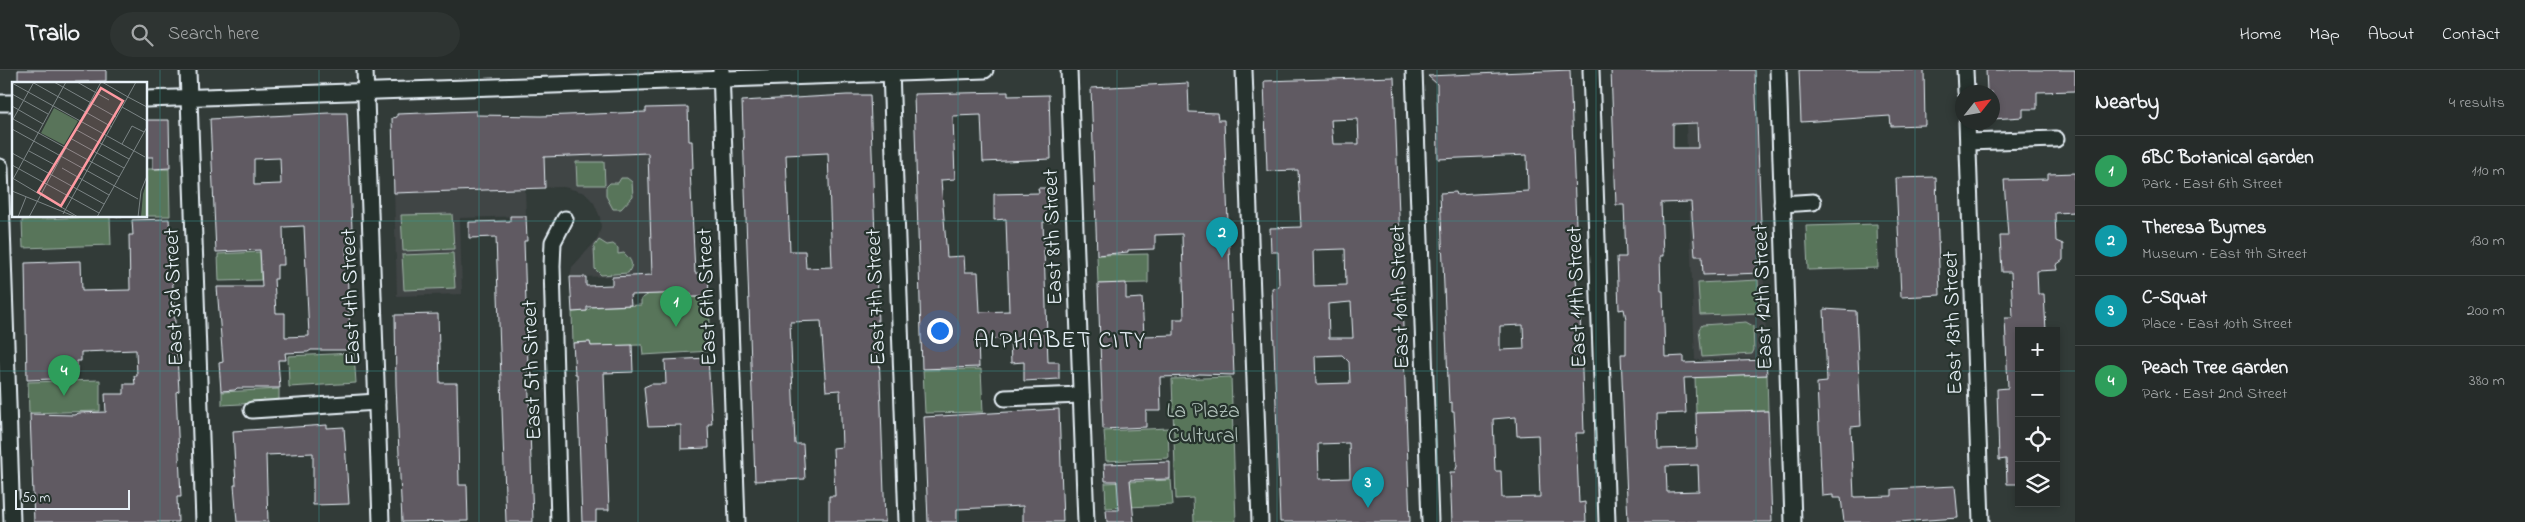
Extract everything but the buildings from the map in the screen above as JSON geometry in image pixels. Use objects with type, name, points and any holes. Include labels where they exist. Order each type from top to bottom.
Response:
[{"type":"street","name":"East 3rd Street","points":[[188,70],[204,522]]},
{"type":"street","name":"East 4th Street","points":[[365,70],[381,522]]},
{"type":"street","points":[[148,99],[366,91],[542,78],[985,70]]},
{"type":"street","name":"East 8th Street","points":[[1070,70],[1086,522]]},
{"type":"street","points":[[1244,70],[1260,522]]},
{"type":"street","name":"East 10th Street","points":[[1414,70],[1430,522]]},
{"type":"street","name":"East 11th Street","points":[[1591,70],[1607,522]]},
{"type":"street","name":"East 12th Street","points":[[1778,70],[1793,522]]},
{"type":"street","points":[[1965,70],[1966,85]]},
{"type":"street","name":"East 7th Street","points":[[891,72],[907,522]]},
{"type":"street","name":"East 6th Street","points":[[721,74],[737,522]]},
{"type":"street","name":"East 13th Street","points":[[1967,130],[1981,522]]},
{"type":"street","points":[[1968,142],[2056,139]]},
{"type":"street","points":[[0,167],[12,522]]},
{"type":"street","points":[[1782,204],[1813,202]]},
{"type":"street","name":"East 5th Street","points":[[559,522],[552,266],[553,242],[565,219]]},
{"type":"street","points":[[1005,398],[1081,395]]},
{"type":"street","points":[[252,410],[377,402]]},
{"type":"shaded area","points":[[688,107],[689,141],[692,141],[693,169],[690,169],[695,270],[630,276],[570,277],[572,267],[597,240],[601,228],[600,217],[594,203],[585,193],[564,187],[525,188],[526,216],[460,218],[462,294],[397,296],[392,118],[397,117],[397,114],[476,111],[477,115],[541,116],[646,112],[646,108]]},
{"type":"shaded area","points":[[1757,121],[1767,358],[1695,360],[1686,124]]},
{"type":"green space","points":[[576,162],[604,162],[605,185],[577,185]]},
{"type":"green space","points":[[148,169],[169,169],[170,216],[148,216]]},
{"type":"green space","points":[[621,178],[627,178],[632,182],[633,196],[621,209],[613,209],[606,196],[606,187],[610,183],[618,183]]},
{"type":"green space","points":[[452,214],[454,249],[403,251],[401,215]]},
{"type":"green space","points":[[110,218],[111,245],[23,248],[22,220]]},
{"type":"green space","points":[[1877,224],[1878,268],[1808,270],[1806,226]]},
{"type":"green space","points":[[599,240],[607,245],[613,244],[618,248],[618,254],[624,253],[627,256],[631,265],[628,273],[601,275],[595,269],[594,247]]},
{"type":"green space","points":[[260,252],[261,280],[219,281],[218,254]]},
{"type":"green space","points":[[453,253],[455,288],[404,290],[402,255]]},
{"type":"green space","points":[[1148,254],[1148,283],[1098,284],[1097,255]]},
{"type":"green space","points":[[1758,280],[1759,313],[1700,315],[1698,283]]},
{"type":"green space","points":[[691,293],[692,297],[709,297],[711,351],[643,355],[642,345],[591,346],[590,342],[573,343],[572,312],[587,311],[592,307],[641,305],[641,299],[649,294]]},
{"type":"green space","points":[[1746,322],[1753,326],[1754,350],[1752,354],[1702,357],[1699,329],[1702,325]]},
{"type":"green space","points":[[354,353],[356,383],[289,387],[288,356]]},
{"type":"green space","points":[[981,369],[983,412],[925,413],[923,370]]},
{"type":"green space","points":[[1767,375],[1768,411],[1696,413],[1695,377]]},
{"type":"green space","name":"La Plaza Cultural","points":[[1231,377],[1236,522],[1194,522],[1193,498],[1176,499],[1172,379]]},
{"type":"green space","points":[[100,380],[100,411],[29,413],[28,382]]},
{"type":"green space","points":[[279,389],[279,402],[222,405],[222,392]]},
{"type":"green space","points":[[1168,428],[1169,458],[1106,461],[1104,431]]},
{"type":"green space","points":[[1171,480],[1173,505],[1106,508],[1105,483]]},
{"type":"place","name":"Theresa Byrnes","points":[[1222,258]]},
{"type":"place","name":"6BC Botanical Garden","points":[[676,327]]},
{"type":"place","name":"Peach Tree Garden","points":[[64,396]]},
{"type":"place","name":"C-Squat","points":[[1368,508]]},
{"type":"district","name":"ALPHABET CITY","points":[[1060,341]]}]
